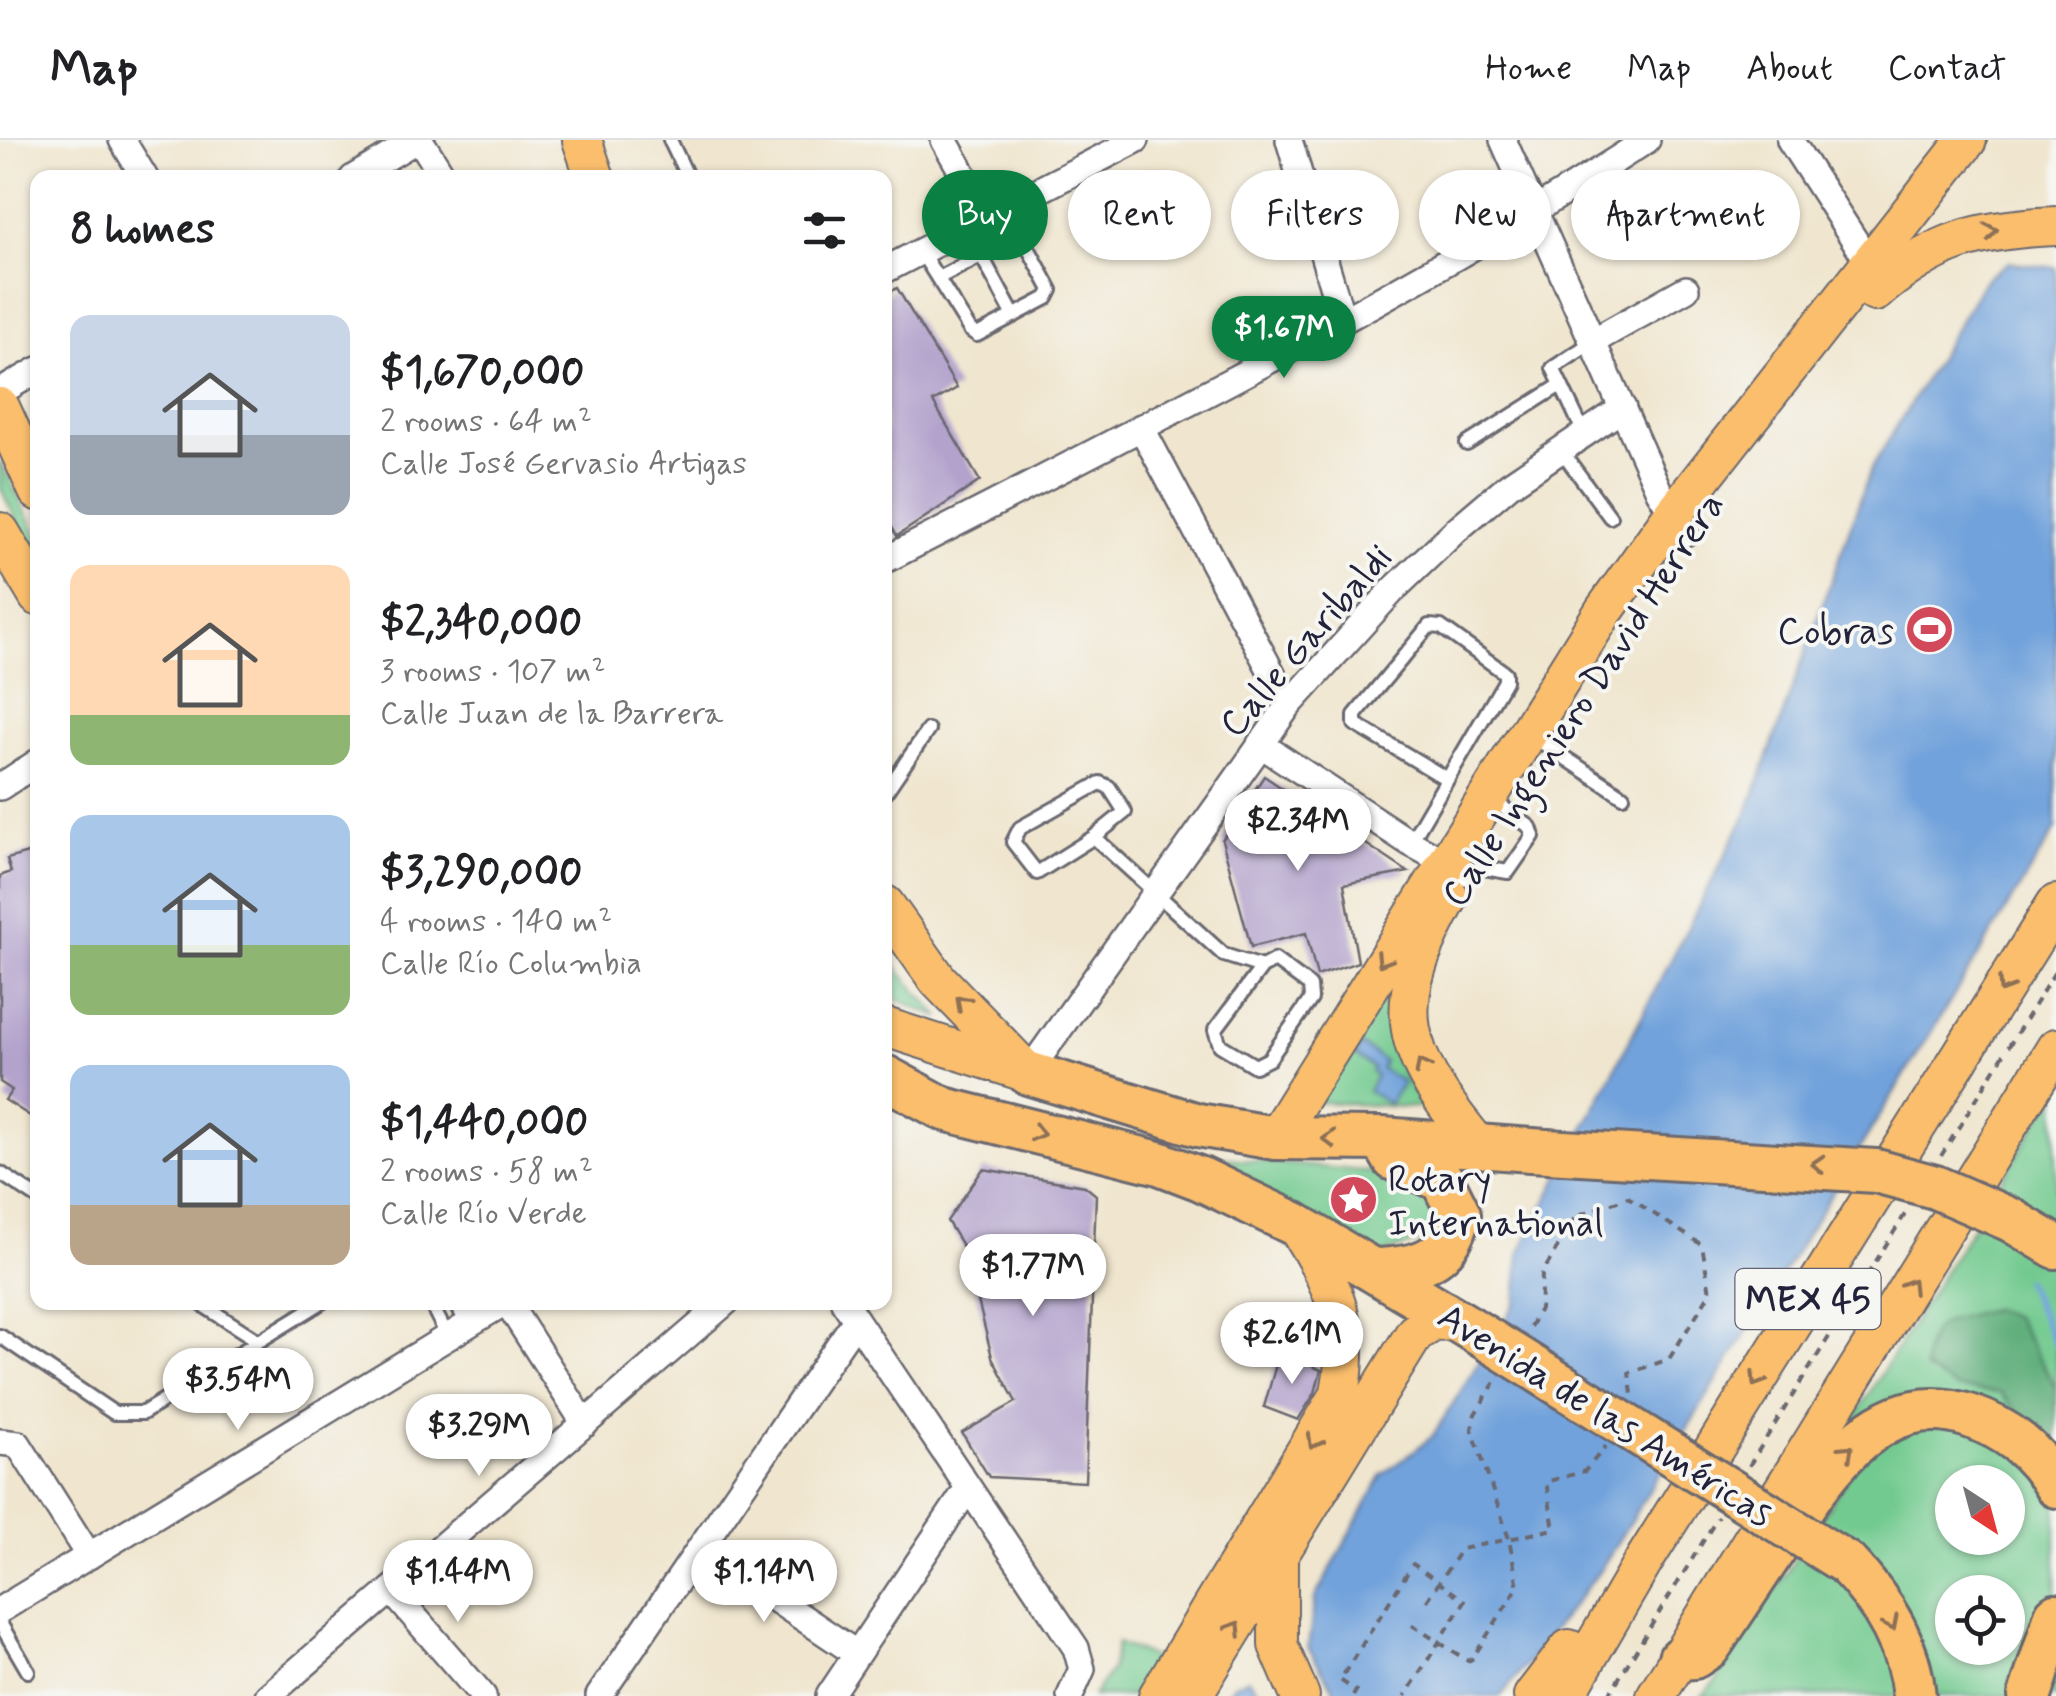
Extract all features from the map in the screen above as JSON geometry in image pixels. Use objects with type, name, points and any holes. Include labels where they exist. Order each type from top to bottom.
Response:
[{"type":"highway","points":[[1028,1073],[1198,1125],[1275,1138],[1382,1139],[1876,1171],[1935,1186],[2010,1220],[2056,1247]]},
{"type":"highway","name":"Avenida de las Américas","points":[[892,1080],[944,1110],[1158,1164],[1244,1198],[1373,1270],[1846,1562],[1889,1616],[1904,1650],[1914,1696]]},
{"type":"highway","points":[[1158,1164],[1175,1139],[1198,1125]]},
{"type":"highway","points":[[1382,1139],[1394,1158],[1442,1180],[1460,1214]]},
{"type":"highway","points":[[1373,1270],[1407,1270],[1430,1262],[1452,1240],[1478,1145]]},
{"type":"highway","points":[[1680,1658],[1694,1657],[1709,1647],[1823,1476],[1846,1449],[1878,1425],[1913,1412],[1951,1410],[1995,1425],[2032,1452],[2056,1486]]},
{"type":"highway","points":[[2030,1696],[2056,1615]]},
{"type":"main road","points":[[582,140],[592,170]]},
{"type":"main road","name":"Calle Ingeniero David Herrera","points":[[1873,278],[1967,140]]},
{"type":"main road","name":"Calle Ingeniero David Herrera","points":[[1275,1138],[1423,918],[1678,524],[1873,278],[1995,140]]},
{"type":"main road","points":[[1873,278],[1970,236],[2006,228],[2056,226]]},
{"type":"main road","points":[[0,407],[30,473]]},
{"type":"main road","points":[[0,532],[30,583]]},
{"type":"main road","name":"Calle Ingeniero David Herrera","points":[[1454,867],[1504,808],[1536,738]]},
{"type":"main road","name":"MEX 45","points":[[1564,1696],[2056,904]]},
{"type":"main road","points":[[892,915],[938,980],[1028,1073]]},
{"type":"main road","name":"Calle Ingeniero David Herrera","points":[[1423,918],[1412,977],[1409,1028],[1413,1049],[1440,1098],[1478,1145]]},
{"type":"main road","points":[[892,1029],[1028,1073]]},
{"type":"main road","name":"MEX 45","points":[[1656,1696],[2056,1048]]},
{"type":"main road","points":[[892,1097],[944,1110]]},
{"type":"main road","points":[[1158,1696],[1340,1396],[1347,1343],[1343,1319],[1319,1260],[1295,1224]]},
{"type":"main road","points":[[1192,1696],[1415,1333],[1433,1322],[1462,1324]]},
{"type":"main road","points":[[1278,1560],[1278,1645],[1300,1696]]},
{"type":"main road","points":[[1533,1696],[1597,1612],[1645,1560]]},
{"type":"street","points":[[122,140],[139,170]]},
{"type":"street","points":[[367,170],[418,140],[439,170]]},
{"type":"street","points":[[944,140],[961,170]]},
{"type":"street","points":[[1048,185],[1136,140]]},
{"type":"street","points":[[1289,140],[1342,318]]},
{"type":"street","points":[[1503,140],[1516,170]]},
{"type":"street","points":[[1551,202],[1646,140]]},
{"type":"street","points":[[1790,140],[1873,278]]},
{"type":"street","points":[[1551,246],[1678,524]]},
{"type":"street","points":[[892,266],[920,250]]},
{"type":"street","points":[[892,556],[1142,428],[1448,260]]},
{"type":"street","points":[[1595,340],[1686,289]]},
{"type":"street","points":[[0,392],[30,375]]},
{"type":"street","name":"Calle Garibaldi","points":[[1028,1073],[1289,705],[1394,589],[1456,530],[1560,449],[1624,408]]},
{"type":"street","points":[[1142,428],[1289,705]]},
{"type":"street","points":[[1260,744],[1454,867]]},
{"type":"street","points":[[0,786],[30,767]]},
{"type":"street","points":[[0,1610],[457,1321],[485,1310]]},
{"type":"street","points":[[511,1310],[585,1424]]},
{"type":"street","points":[[268,1696],[717,1310]]},
{"type":"street","points":[[599,1696],[702,1550],[850,1312],[1076,1648],[1082,1669],[1070,1696]]},
{"type":"street","points":[[0,1442],[18,1444],[89,1556]]},
{"type":"street","points":[[829,1696],[968,1488]]},
{"type":"street","points":[[702,1550],[857,1654]]},
{"type":"street","points":[[391,1590],[483,1696]]},
{"type":"lane","points":[[670,140],[684,170]]},
{"type":"lane","points":[[920,250],[973,334],[980,336],[1047,298],[1051,285],[1036,260]]},
{"type":"lane","points":[[938,278],[968,260]]},
{"type":"lane","points":[[984,260],[1014,316]]},
{"type":"lane","points":[[1584,433],[1552,368],[1595,340]]},
{"type":"lane","points":[[1467,444],[1559,386]]},
{"type":"lane","points":[[1560,449],[1610,516]]},
{"type":"lane","points":[[1410,842],[1448,779],[1506,674],[1441,627],[1429,626],[1355,716],[1355,724],[1448,779]]},
{"type":"lane","points":[[892,783],[928,730]]},
{"type":"lane","points":[[1536,738],[1623,796]]},
{"type":"lane","points":[[1100,782],[1116,795],[1125,812],[1094,837],[1038,872],[1013,842],[1020,828],[1100,782]]},
{"type":"lane","points":[[1094,837],[1224,955],[1262,967],[1275,960],[1306,981],[1312,992],[1269,1059],[1255,1066],[1220,1045],[1216,1030],[1262,967]]},
{"type":"lane","points":[[0,1173],[30,1193]]},
{"type":"lane","points":[[210,1310],[257,1340]]},
{"type":"lane","points":[[0,1336],[123,1416],[142,1413],[178,1394],[306,1310]]},
{"type":"lane","points":[[0,1623],[28,1671]]},
{"type":"path","points":[[1934,1167],[2056,970]]},
{"type":"path","points":[[1749,1467],[1914,1200]]},
{"type":"path","points":[[1608,1696],[1718,1517]]},
{"type":"path","points":[[1428,1601],[1462,1549],[1509,1538]]},
{"type":"path","points":[[1353,1696],[1356,1691],[1340,1680],[1414,1564],[1465,1601],[1405,1696]]},
{"type":"green space","points":[[0,460],[30,520],[30,548],[0,487]]},
{"type":"green space","points":[[892,963],[941,1018],[892,997]]},
{"type":"green space","points":[[1385,990],[1387,1023],[1395,1053],[1407,1081],[1426,1108],[1315,1102]]},
{"type":"green space","points":[[2056,1092],[2056,1696],[1702,1696],[1717,1680],[1854,1467],[1850,1424]]},
{"type":"green space","points":[[1182,1154],[1419,1176],[1435,1186],[1444,1234],[1381,1255]]},
{"type":"green space","points":[[1992,1309],[2015,1317],[2056,1387],[2056,1456],[2000,1393],[1956,1388],[1924,1369],[1925,1352],[1934,1330],[1951,1320]]},
{"type":"green space","points":[[1117,1643],[1156,1658],[1132,1696],[1093,1696],[1111,1670]]},
{"type":"water","points":[[2009,262],[2056,268],[2056,829],[1599,1572],[1501,1696],[1338,1696],[1308,1648],[1315,1598],[1382,1475],[1432,1437],[1516,1303],[1520,1252],[1749,809],[1871,469],[1986,278]]},
{"type":"water","points":[[1361,1045],[1384,1061],[1381,1069],[1403,1082],[1389,1104],[1368,1091],[1376,1076],[1371,1072],[1373,1068],[1355,1055]]},
{"type":"water","points":[[1248,1679],[1263,1696],[1226,1696],[1234,1684]]},
{"type":"building","points":[[897,288],[957,388],[933,402],[980,481],[897,536],[892,528],[892,291]]},
{"type":"building","points":[[1264,776],[1408,872],[1344,884],[1358,962],[1317,976],[1306,933],[1251,947],[1222,840]]},
{"type":"building","points":[[30,852],[30,1116],[5,1100],[12,1090],[0,1082],[0,876],[11,872],[7,859]]},
{"type":"building","points":[[983,1169],[1085,1186],[1096,1195],[1085,1482],[989,1477],[962,1433],[1016,1402],[992,1357],[966,1252],[947,1221]]},
{"type":"building","points":[[1289,1355],[1321,1370],[1315,1393],[1298,1420],[1264,1407],[1277,1361]]},
{"type":"waterway","points":[[2025,1281],[2056,1346]]},
{"type":"place","name":"Cobras","points":[[1929,630]]},
{"type":"place","name":"Rotary International","points":[[1353,1200]]}]
